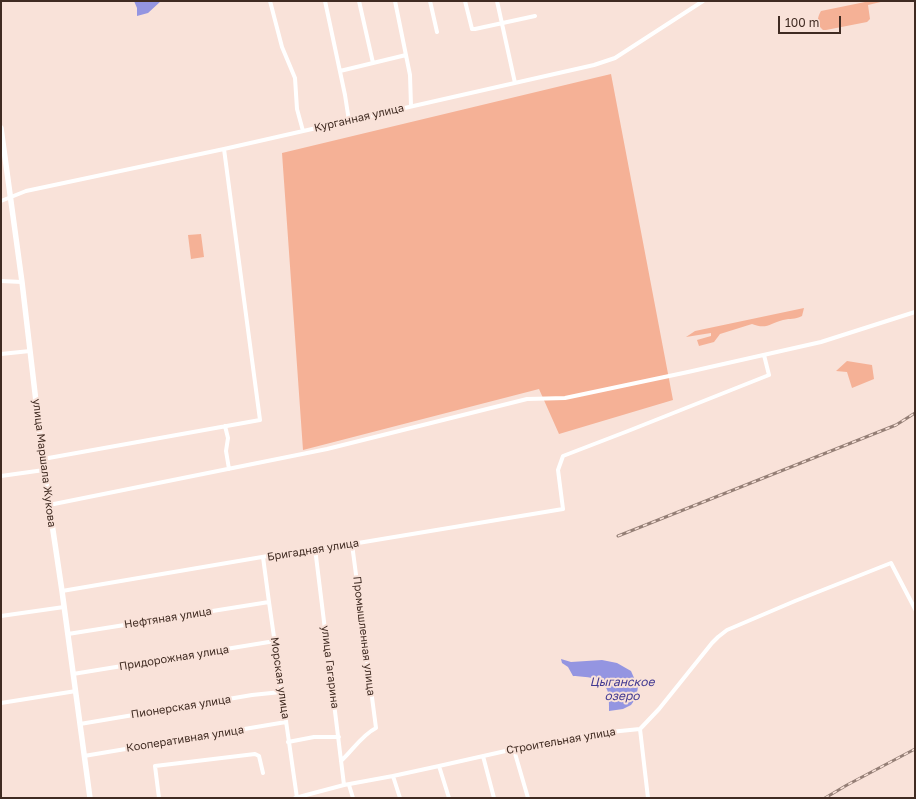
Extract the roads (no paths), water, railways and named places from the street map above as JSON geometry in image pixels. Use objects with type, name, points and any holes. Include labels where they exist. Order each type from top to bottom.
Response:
[{"type":"main road","name":"улица Маршала Жукова","points":[[1,128],[22,282],[44,470],[90,798]]},
{"type":"street","points":[[270,1],[282,47],[295,78],[297,109],[303,131]]},
{"type":"street","points":[[325,1],[349,121]]},
{"type":"street","points":[[359,1],[373,63]]},
{"type":"street","points":[[395,1],[410,75],[411,106]]},
{"type":"street","points":[[430,1],[438,32]]},
{"type":"street","points":[[465,1],[472,28],[475,30],[535,16]]},
{"type":"street","points":[[497,1],[515,83]]},
{"type":"street","name":"Курганная улица","points":[[1,200],[26,191],[224,149],[594,65],[615,58],[703,1]]},
{"type":"street","points":[[340,71],[406,55]]},
{"type":"street","points":[[43,459],[260,420],[224,149]]},
{"type":"street","points":[[1,281],[22,282]]},
{"type":"street","points":[[49,505],[327,449],[527,399],[565,398],[764,355],[821,342],[915,312]]},
{"type":"street","points":[[1,354],[30,350]]},
{"type":"street","name":"Бригадная улица","points":[[62,591],[314,548],[352,544],[563,509],[558,470],[564,456],[769,375],[764,355]]},
{"type":"street","points":[[225,426],[228,438],[226,451],[229,469]]},
{"type":"street","points":[[1,476],[44,470]]},
{"type":"street","name":"Промышленная улица","points":[[341,761],[364,736],[376,728],[352,544]]},
{"type":"street","name":"улица Гагарина","points":[[314,548],[344,785]]},
{"type":"street","name":"Морская улица","points":[[263,557],[296,798]]},
{"type":"street","points":[[648,798],[640,729],[659,710],[718,637],[726,630],[891,563],[915,609]]},
{"type":"street","name":"Нефтяная улица","points":[[68,634],[269,602]]},
{"type":"street","points":[[1,616],[64,607]]},
{"type":"street","name":"Придорожная улица","points":[[73,674],[275,641]]},
{"type":"street","points":[[1,703],[76,691]]},
{"type":"street","name":"Пионерская улица","points":[[80,724],[252,695],[282,692]]},
{"type":"street","name":"Кооперативная улица","points":[[84,756],[286,722]]},
{"type":"street","name":"Строительная улица","points":[[296,798],[344,785],[393,776],[510,750],[590,734],[640,729]]},
{"type":"street","points":[[288,742],[314,737],[339,737]]},
{"type":"street","points":[[514,750],[528,798]]},
{"type":"street","points":[[159,798],[155,766],[255,754],[259,756],[263,773]]},
{"type":"street","points":[[483,756],[494,798]]},
{"type":"street","points":[[439,766],[448,798]]},
{"type":"street","points":[[393,776],[400,798]]},
{"type":"street","points":[[349,785],[353,798]]},
{"type":"water","points":[[134,1],[161,1],[148,13],[137,16],[137,8]]},
{"type":"water","name":"Цыганское озеро","points":[[561,659],[571,662],[602,660],[617,663],[631,671],[638,687],[636,698],[631,705],[623,709],[609,711],[609,699],[606,687],[598,680],[593,678],[573,676],[568,667],[562,663]]},
{"type":"railway","points":[[618,536],[896,425],[915,413]]},
{"type":"railway","points":[[825,798],[915,749]]}]
